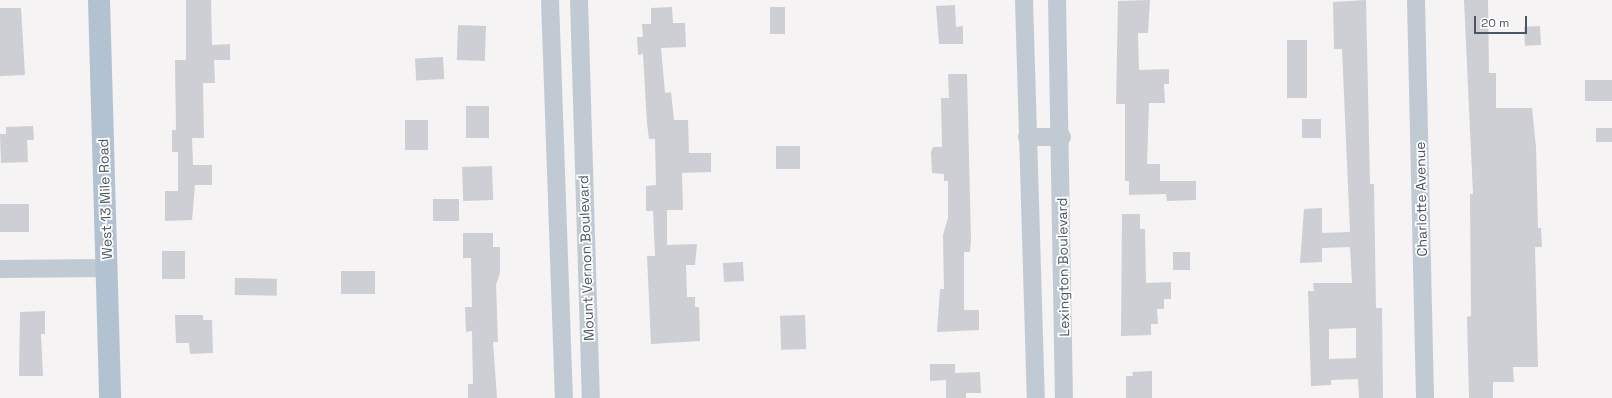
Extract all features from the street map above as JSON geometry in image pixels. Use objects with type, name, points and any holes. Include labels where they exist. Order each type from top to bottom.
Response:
[{"type":"main road","name":"West 13 Mile Road","points":[[99,0],[110,398]]},
{"type":"street","name":"Mount Vernon Boulevard","points":[[550,0],[552,119],[564,398]]},
{"type":"street","name":"Mount Vernon Boulevard","points":[[579,0],[581,118],[591,398]]},
{"type":"street","points":[[1024,0],[1036,398]]},
{"type":"street","name":"Lexington Boulevard","points":[[1057,0],[1062,137],[1064,398]]},
{"type":"street","name":"Charlotte Avenue","points":[[1416,0],[1425,398]]},
{"type":"street","points":[[552,119],[581,118]]},
{"type":"street","points":[[1027,137],[1062,137]]},
{"type":"street","points":[[0,269],[107,268]]},
{"type":"building","points":[[186,0],[211,0],[212,45],[230,44],[230,60],[214,60],[215,83],[203,83],[204,138],[192,138],[193,165],[212,165],[212,185],[195,185],[192,220],[165,221],[165,191],[178,191],[178,152],[172,152],[172,130],[176,130],[175,60],[186,60]]},
{"type":"building","points":[[1150,0],[1148,33],[1138,33],[1139,70],[1169,69],[1169,84],[1164,84],[1165,103],[1149,103],[1147,164],[1160,164],[1160,181],[1196,181],[1196,200],[1167,201],[1166,194],[1129,195],[1129,181],[1125,181],[1125,104],[1116,104],[1118,1]]},
{"type":"building","points":[[1366,0],[1370,184],[1374,184],[1376,308],[1382,308],[1383,398],[1359,398],[1358,379],[1331,380],[1331,385],[1311,386],[1308,291],[1314,291],[1313,283],[1352,283],[1350,247],[1322,248],[1322,262],[1300,263],[1304,209],[1322,208],[1322,233],[1350,232],[1342,49],[1334,49],[1333,2]],"holes":[[[1356,328],[1356,358],[1329,359],[1329,329]]]},
{"type":"building","points":[[1464,0],[1488,0],[1489,73],[1496,73],[1496,108],[1532,108],[1536,147],[1538,228],[1541,228],[1542,247],[1535,247],[1538,367],[1513,367],[1514,382],[1493,382],[1493,398],[1469,398],[1467,317],[1471,316],[1470,194],[1473,194]]},
{"type":"building","points":[[955,5],[956,27],[963,26],[963,44],[939,44],[936,6]]},
{"type":"building","points":[[672,7],[673,23],[685,23],[686,47],[661,48],[665,93],[671,92],[674,120],[688,120],[689,153],[711,153],[711,172],[682,173],[683,210],[667,210],[667,245],[697,244],[695,265],[686,265],[687,297],[695,297],[695,307],[699,307],[700,341],[651,344],[647,256],[655,256],[653,211],[646,211],[646,186],[656,185],[655,139],[649,139],[643,54],[638,55],[637,37],[643,37],[642,24],[651,24],[651,8]]},
{"type":"building","points":[[770,7],[785,7],[785,34],[770,34]]},
{"type":"building","points":[[0,8],[21,8],[25,75],[0,76]]},
{"type":"building","points":[[458,25],[486,26],[485,61],[457,60]]},
{"type":"building","points":[[1540,26],[1541,45],[1525,46],[1524,27]]},
{"type":"building","points":[[1287,40],[1307,40],[1307,98],[1287,98]]},
{"type":"building","points":[[443,57],[444,79],[416,80],[415,58]]},
{"type":"building","points":[[948,74],[967,74],[971,240],[970,252],[964,252],[964,310],[979,310],[979,330],[937,332],[940,289],[944,289],[943,235],[948,218],[948,181],[944,181],[944,174],[932,173],[931,152],[933,147],[942,147],[941,98],[949,98]]},
{"type":"building","points":[[1585,80],[1612,80],[1612,101],[1585,101]]},
{"type":"building","points":[[466,106],[489,106],[489,138],[466,138]]},
{"type":"building","points":[[1302,119],[1321,119],[1321,138],[1302,138]]},
{"type":"building","points":[[405,120],[428,120],[428,150],[405,150]]},
{"type":"building","points":[[33,126],[34,140],[27,140],[28,162],[1,163],[0,134],[6,134],[6,127]]},
{"type":"building","points":[[1596,128],[1612,128],[1612,142],[1596,142]]},
{"type":"building","points":[[776,146],[800,146],[800,169],[776,169]]},
{"type":"building","points":[[492,166],[493,200],[463,201],[462,167]]},
{"type":"building","points":[[433,199],[459,199],[459,221],[433,221]]},
{"type":"building","points":[[0,204],[29,204],[29,232],[0,232]]},
{"type":"building","points":[[1122,214],[1140,214],[1140,229],[1145,229],[1146,283],[1171,282],[1171,299],[1164,299],[1164,309],[1157,309],[1158,324],[1151,324],[1151,335],[1121,336]]},
{"type":"building","points":[[463,233],[493,233],[493,247],[500,247],[500,273],[496,285],[498,342],[493,342],[497,398],[468,398],[468,384],[473,384],[472,331],[466,332],[465,307],[472,307],[471,258],[463,258]]},
{"type":"building","points":[[162,251],[185,251],[185,279],[162,279]]},
{"type":"building","points":[[1173,252],[1190,252],[1190,270],[1173,270]]},
{"type":"building","points":[[743,262],[744,281],[724,282],[723,263]]},
{"type":"building","points":[[341,271],[375,271],[375,294],[341,294]]},
{"type":"building","points":[[235,278],[277,279],[277,296],[235,295]]},
{"type":"building","points":[[45,311],[45,334],[41,334],[43,376],[19,376],[20,312]]},
{"type":"building","points":[[175,315],[203,315],[203,320],[212,320],[213,353],[190,354],[189,343],[176,343]]},
{"type":"building","points":[[805,315],[806,349],[781,350],[780,316]]},
{"type":"building","points":[[930,364],[955,364],[955,373],[980,372],[981,393],[966,393],[966,398],[946,398],[946,380],[930,381]]},
{"type":"building","points":[[1152,371],[1152,398],[1126,398],[1126,376],[1133,376],[1132,372]]}]
